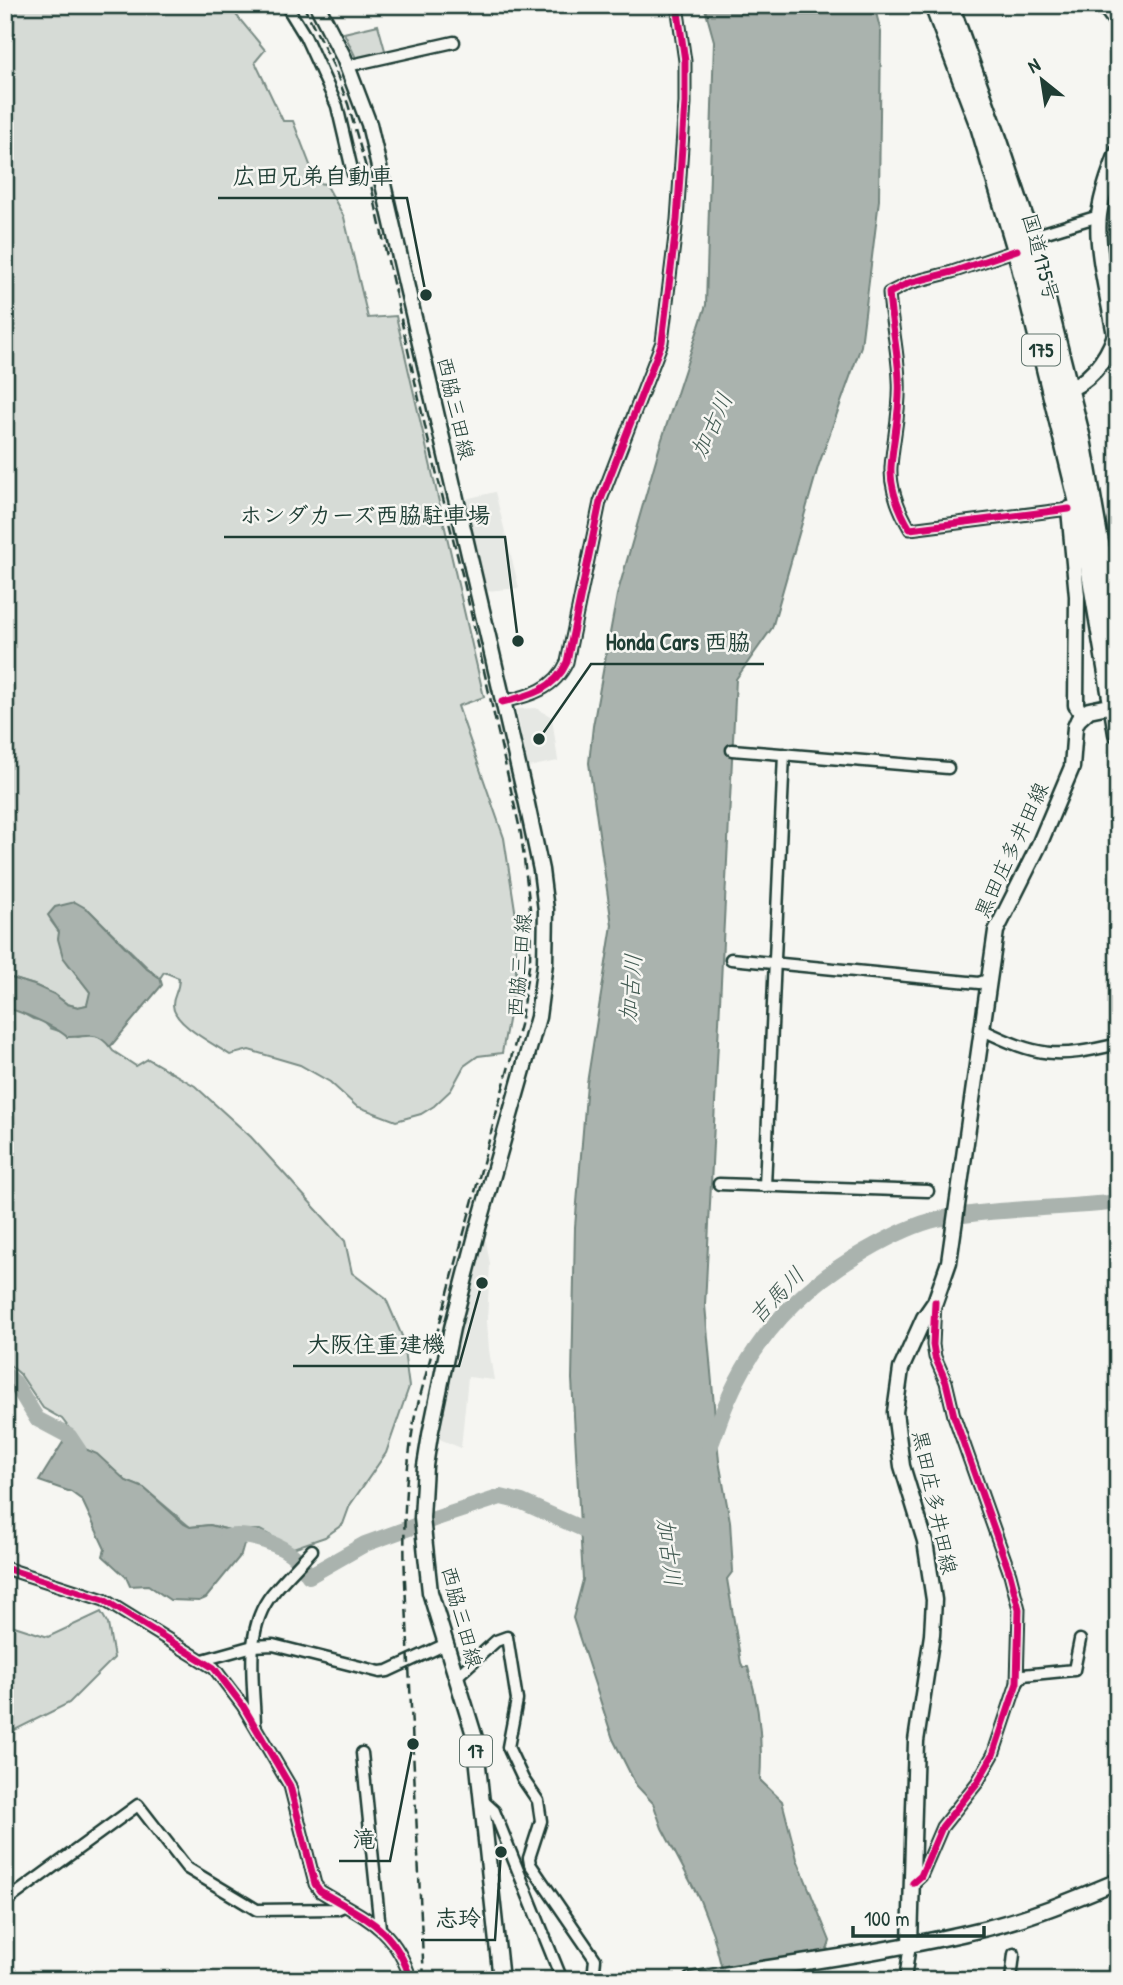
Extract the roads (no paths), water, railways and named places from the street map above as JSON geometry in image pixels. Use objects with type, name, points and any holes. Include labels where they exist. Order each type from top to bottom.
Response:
[{"type":"highway","name":"国道175号","points":[[934,5],[1023,243]]},
{"type":"highway","name":"国道175号","points":[[949,5],[999,144],[1060,393],[1074,508],[1116,704],[1118,733]]},
{"type":"highway","name":"国道175号","points":[[1060,393],[1081,439],[1118,652]]},
{"type":"main road","name":"西脇三田線","points":[[317,5],[347,66],[369,124],[541,870],[546,910],[545,963],[538,1017],[452,1328],[425,1466],[423,1523],[430,1592],[475,1738],[501,1980]]},
{"type":"main road","points":[[1104,5],[1118,24]]},
{"type":"main road","points":[[1060,393],[1096,369],[1111,348],[1116,334],[1098,238],[1099,216],[1118,151]]},
{"type":"main road","name":"黒田庄多井田線","points":[[910,1944],[916,1741],[932,1635],[934,1600],[925,1541],[902,1466],[895,1412],[901,1369],[924,1318],[935,1302],[948,1262],[996,931],[1052,816],[1072,767],[1075,727],[1082,715],[1076,705],[1077,596],[1074,508]]},
{"type":"main road","points":[[1082,715],[1089,710],[1116,704]]},
{"type":"main road","points":[[691,1980],[910,1944],[999,1924],[1117,1885]]},
{"type":"street","points":[[286,5],[305,36],[337,106],[353,174]]},
{"type":"street","points":[[502,702],[520,699],[547,688],[562,672],[567,662],[600,502],[662,342],[677,220],[685,103],[685,61],[677,5]]},
{"type":"street","points":[[347,66],[454,42]]},
{"type":"street","points":[[1074,508],[910,529],[901,514],[891,469],[899,417],[899,382],[889,293],[909,283],[952,272],[1099,216]]},
{"type":"street","points":[[732,750],[947,768]]},
{"type":"street","points":[[765,1186],[784,754]]},
{"type":"street","points":[[731,959],[979,983],[988,980]]},
{"type":"street","points":[[981,1029],[1017,1046],[1044,1053],[1080,1053],[1118,1044]]},
{"type":"street","points":[[719,1184],[928,1191]]},
{"type":"street","points":[[913,1883],[921,1876],[942,1827],[977,1783],[993,1755],[1017,1683],[1019,1609],[983,1494],[954,1416],[946,1382],[935,1357],[935,1302]]},
{"type":"street","points":[[255,1726],[254,1630],[264,1606],[312,1550]]},
{"type":"street","points":[[5,1568],[104,1600],[214,1668],[255,1726],[290,1786],[315,1884],[320,1891],[388,1934],[411,1980]]},
{"type":"street","points":[[456,1677],[496,1641],[507,1637],[517,1700],[508,1747],[523,1779],[538,1801],[541,1821],[529,1858],[530,1864],[595,1959],[593,1980]]},
{"type":"street","points":[[1017,1683],[1023,1675],[1074,1670],[1080,1640]]},
{"type":"street","points":[[203,1660],[253,1646],[273,1646],[380,1672],[388,1671],[446,1644]]},
{"type":"street","points":[[362,1753],[380,1928]]},
{"type":"street","points":[[482,1799],[494,1811],[562,1980]]},
{"type":"street","points":[[5,1902],[138,1805],[187,1868],[257,1910],[337,1909],[344,1906]]},
{"type":"street","points":[[905,1980],[910,1944]]},
{"type":"street","points":[[1011,1980],[1014,1954]]},
{"type":"water","name":"加古川","points":[[704,5],[874,5],[881,32],[879,200],[861,346],[818,467],[772,628],[736,679],[705,1305],[719,1461],[730,1521],[733,1571],[727,1579],[741,1663],[743,1667],[748,1667],[757,1709],[760,1780],[782,1801],[797,1859],[830,1941],[809,1980],[722,1980],[723,1973],[713,1934],[699,1898],[662,1828],[653,1803],[636,1785],[613,1739],[573,1618],[583,1580],[572,1379],[575,1227],[587,1083],[612,925],[589,763],[593,726],[617,595],[661,442],[706,305],[714,41]]},
{"type":"water","points":[[75,902],[89,910],[147,969],[160,978],[162,985],[110,1047],[95,1036],[67,1037],[38,1020],[5,1008],[5,976],[54,994],[67,1004],[78,1007],[87,1005],[90,992],[63,957],[59,932],[48,915],[55,907]]},
{"type":"water","points":[[70,1431],[85,1449],[97,1454],[126,1481],[144,1488],[184,1524],[190,1527],[210,1525],[229,1530],[248,1530],[241,1555],[206,1598],[199,1601],[170,1600],[148,1585],[130,1586],[126,1577],[103,1556],[105,1549],[82,1500],[71,1492],[39,1481]]},
{"type":"waterway","name":"吉馬川","points":[[708,1452],[738,1378],[767,1334],[801,1297],[842,1265],[890,1237],[929,1221],[983,1213],[1118,1202]]},
{"type":"waterway","points":[[5,1374],[15,1383],[37,1419],[69,1436],[79,1451]]},
{"type":"waterway","points":[[302,1565],[309,1576],[365,1544],[501,1497],[522,1502],[583,1529],[595,1539]]},
{"type":"waterway","points":[[227,1537],[265,1541],[298,1560]]},
{"type":"railway","points":[[303,5],[334,67],[348,104],[371,185],[521,834],[531,917],[530,959],[520,1025],[415,1415],[409,1457],[405,1581],[424,1980]]},
{"type":"place","name":"広田兄弟自動車","points":[[426,295]]},
{"type":"place","name":"ホンダカーズ西脇駐車場","points":[[518,641]]},
{"type":"place","name":"Honda Cars 西脇","points":[[539,739]]},
{"type":"place","name":"大阪住重建機","points":[[482,1283]]},
{"type":"place","name":"滝","points":[[413,1744]]},
{"type":"place","name":"志玲","points":[[501,1852]]}]
